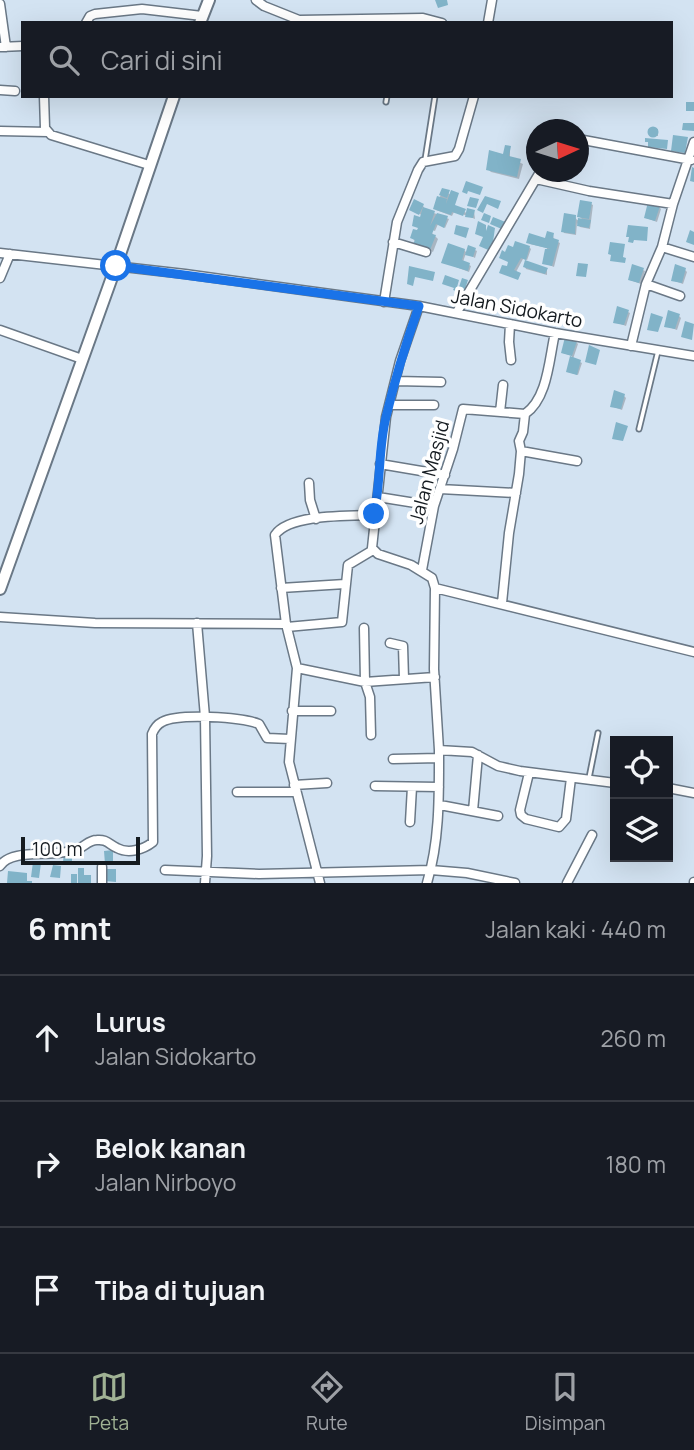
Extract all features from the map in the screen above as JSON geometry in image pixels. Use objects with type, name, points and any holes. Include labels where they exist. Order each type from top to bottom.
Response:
[{"type":"main road","points":[[201,19],[209,0]]},
{"type":"main road","points":[[0,589],[173,98]]},
{"type":"street","points":[[256,0],[299,20],[437,21]]},
{"type":"street","points":[[488,21],[492,0]]},
{"type":"street","points":[[0,4],[3,47],[21,46]]},
{"type":"street","points":[[87,21],[95,14],[142,9],[201,19]]},
{"type":"street","points":[[0,90],[15,91]]},
{"type":"street","points":[[44,98],[48,132]]},
{"type":"street","points":[[384,302],[397,222],[407,194],[420,165],[455,156],[473,98]]},
{"type":"street","points":[[0,131],[48,132],[149,164]]},
{"type":"street","points":[[589,141],[691,160]]},
{"type":"street","points":[[631,346],[646,284],[662,247],[673,204],[691,160],[694,142]]},
{"type":"street","points":[[457,313],[534,182]]},
{"type":"street","points":[[560,182],[589,191],[673,204]]},
{"type":"street","points":[[393,242],[426,252]]},
{"type":"street","points":[[662,247],[694,257]]},
{"type":"street","name":"Jalan Sidokarto","points":[[0,253],[419,306],[694,356]]},
{"type":"street","points":[[0,278],[10,254]]},
{"type":"street","points":[[646,284],[680,296]]},
{"type":"street","points":[[373,550],[374,514],[386,417],[400,360],[419,306]]},
{"type":"street","points":[[510,324],[511,360]]},
{"type":"street","points":[[0,330],[82,359]]},
{"type":"street","points":[[502,603],[521,451],[519,441],[525,414],[540,400],[555,332]]},
{"type":"street","points":[[396,381],[441,382]]},
{"type":"street","points":[[500,412],[503,385]]},
{"type":"street","points":[[390,405],[433,405]]},
{"type":"street","name":"Jalan Masjid","points":[[422,570],[434,506],[463,409],[525,414]]},
{"type":"street","points":[[521,451],[577,461]]},
{"type":"street","points":[[380,464],[445,475]]},
{"type":"street","points":[[309,483],[310,500],[316,519]]},
{"type":"street","points":[[440,489],[516,493]]},
{"type":"street","points":[[378,497],[434,506]]},
{"type":"street","points":[[320,883],[289,762],[297,668],[286,625],[275,535],[279,528],[287,524],[374,514]]},
{"type":"street","points":[[373,550],[422,570],[432,578],[435,588],[440,806],[427,883]]},
{"type":"street","points":[[0,617],[95,623],[286,625],[342,618],[348,565],[373,550]]},
{"type":"street","points":[[281,588],[345,584]]},
{"type":"street","points":[[435,588],[694,652]]},
{"type":"street","points":[[197,623],[205,717],[205,883]]},
{"type":"street","points":[[364,628],[365,682],[370,697],[371,735]]},
{"type":"street","points":[[390,643],[403,645],[404,679]]},
{"type":"street","points":[[297,668],[365,682],[435,677]]},
{"type":"street","points":[[292,712],[331,711]]},
{"type":"street","points":[[0,866],[9,857],[60,853],[81,848],[88,841],[96,839],[102,839],[121,850],[147,847],[153,842],[152,734],[155,726],[163,720],[205,717],[250,721],[259,724],[267,738],[290,739]]},
{"type":"street","points":[[393,759],[461,751],[478,755],[498,766],[529,773],[610,782]]},
{"type":"street","points":[[473,811],[478,755]]},
{"type":"street","points":[[529,773],[521,816],[559,827],[566,819],[571,778]]},
{"type":"street","points":[[237,792],[327,783]]},
{"type":"street","points":[[374,786],[439,787]]},
{"type":"street","points":[[410,822],[412,787]]},
{"type":"street","points":[[673,789],[694,793]]},
{"type":"street","points":[[440,806],[498,816]]},
{"type":"street","points":[[567,883],[592,835]]},
{"type":"street","points":[[102,867],[102,883]]},
{"type":"street","points":[[165,870],[206,871],[259,878],[318,872],[431,870],[467,873],[515,883]]},
{"type":"lane","points":[[386,102],[387,98]]},
{"type":"lane","points":[[425,162],[435,98]]},
{"type":"lane","points":[[639,429],[659,349]]},
{"type":"lane","points":[[589,780],[598,733]]},
{"type":"building","points":[[435,0],[447,0],[448,5],[438,8]]},
{"type":"building","points":[[686,102],[694,102],[694,111],[686,111]]},
{"type":"building","points":[[683,123],[694,123],[694,131],[682,130]]},
{"type":"building","points":[[653,126],[659,132],[653,138],[647,132]]},
{"type":"building","points":[[673,135],[688,137],[685,153],[671,151]]},
{"type":"building","points":[[645,138],[668,140],[667,149],[648,147]]},
{"type":"building","points":[[505,145],[511,146],[509,156],[521,159],[517,177],[486,170],[489,150],[503,154]]},
{"type":"building","points":[[692,167],[694,168],[694,182],[690,181]]},
{"type":"building","points":[[466,181],[483,187],[480,195],[462,192]]},
{"type":"building","points":[[442,188],[450,190],[447,198],[439,195]]},
{"type":"building","points":[[451,190],[459,193],[455,205],[466,209],[463,216],[433,209],[437,196],[447,199],[446,204]]},
{"type":"building","points":[[485,196],[501,201],[498,209],[487,204],[483,213],[477,210]]},
{"type":"building","points":[[470,197],[479,199],[476,208],[467,206]]},
{"type":"building","points":[[414,199],[424,204],[419,215],[409,210]]},
{"type":"building","points":[[580,200],[592,202],[589,219],[577,217]]},
{"type":"building","points":[[648,202],[660,206],[655,221],[644,218]]},
{"type":"building","points":[[423,207],[435,211],[430,226],[437,213],[448,216],[444,228],[436,224],[432,234],[436,235],[430,250],[413,244],[415,240],[410,238],[413,229],[418,228],[412,226],[414,215],[420,217]]},
{"type":"building","points":[[467,208],[475,210],[473,218],[465,217]]},
{"type":"building","points":[[484,213],[491,216],[489,223],[481,220]]},
{"type":"building","points":[[564,213],[576,215],[575,234],[561,232]]},
{"type":"building","points":[[493,217],[508,223],[504,230],[490,224]]},
{"type":"building","points":[[578,218],[591,220],[589,228],[577,226]]},
{"type":"building","points":[[478,221],[486,225],[486,231],[488,225],[495,228],[493,242],[497,243],[493,252],[479,246],[483,237],[475,234]]},
{"type":"building","points":[[456,225],[469,228],[466,238],[454,234]]},
{"type":"building","points":[[628,225],[648,227],[647,241],[628,242]]},
{"type":"building","points":[[690,230],[694,232],[694,245],[686,242]]},
{"type":"building","points":[[547,231],[554,233],[553,238],[559,240],[552,266],[542,264],[545,249],[550,249],[526,243],[529,233],[545,238]]},
{"type":"building","points":[[515,241],[530,246],[526,260],[521,258],[514,270],[521,273],[518,280],[499,273],[502,265],[507,266],[508,262],[499,258],[502,250],[505,252],[508,245],[513,247]]},
{"type":"building","points":[[610,242],[625,244],[625,263],[610,261]]},
{"type":"building","points":[[448,243],[465,249],[462,260],[470,263],[468,271],[441,263]]},
{"type":"building","points":[[468,245],[476,248],[473,257],[465,255]]},
{"type":"building","points":[[525,260],[548,268],[545,274],[523,267]]},
{"type":"building","points":[[578,263],[588,264],[586,277],[576,276]]},
{"type":"building","points":[[632,264],[644,268],[639,283],[628,280]]},
{"type":"building","points":[[675,264],[686,268],[682,283],[671,281]]},
{"type":"building","points":[[409,266],[435,272],[433,281],[415,277],[413,286],[407,284]]},
{"type":"building","points":[[445,275],[459,280],[456,291],[442,284]]},
{"type":"building","points":[[462,278],[468,280],[465,289],[459,287]]},
{"type":"building","points":[[617,306],[629,310],[624,325],[613,323]]},
{"type":"building","points":[[668,310],[680,314],[675,329],[664,327]]},
{"type":"building","points":[[651,313],[663,317],[658,332],[647,330]]},
{"type":"building","points":[[685,321],[694,324],[692,340],[681,337]]},
{"type":"building","points":[[565,337],[577,341],[572,356],[561,353]]},
{"type":"building","points":[[589,345],[600,350],[596,365],[585,362]]},
{"type":"building","points":[[570,356],[581,360],[577,375],[566,372]]},
{"type":"building","points":[[614,390],[625,394],[621,409],[610,407]]},
{"type":"building","points":[[616,422],[628,426],[623,441],[612,439]]},
{"type":"building","points":[[113,850],[113,864],[105,864],[104,851]]},
{"type":"building","points":[[64,853],[72,853],[72,862],[63,862]]},
{"type":"building","points":[[33,862],[41,863],[39,878],[31,877]]},
{"type":"building","points":[[53,865],[61,866],[60,878],[50,877]]},
{"type":"building","points":[[78,868],[84,868],[84,875],[91,875],[91,883],[78,883]]},
{"type":"building","points":[[105,869],[116,869],[116,882],[105,881]]},
{"type":"building","points":[[8,871],[27,873],[27,881],[32,883],[7,883]]},
{"type":"building","points":[[71,874],[77,874],[77,883],[71,883]]},
{"type":"route","points":[[116,266],[419,306],[400,360],[386,417],[374,514]]}]
